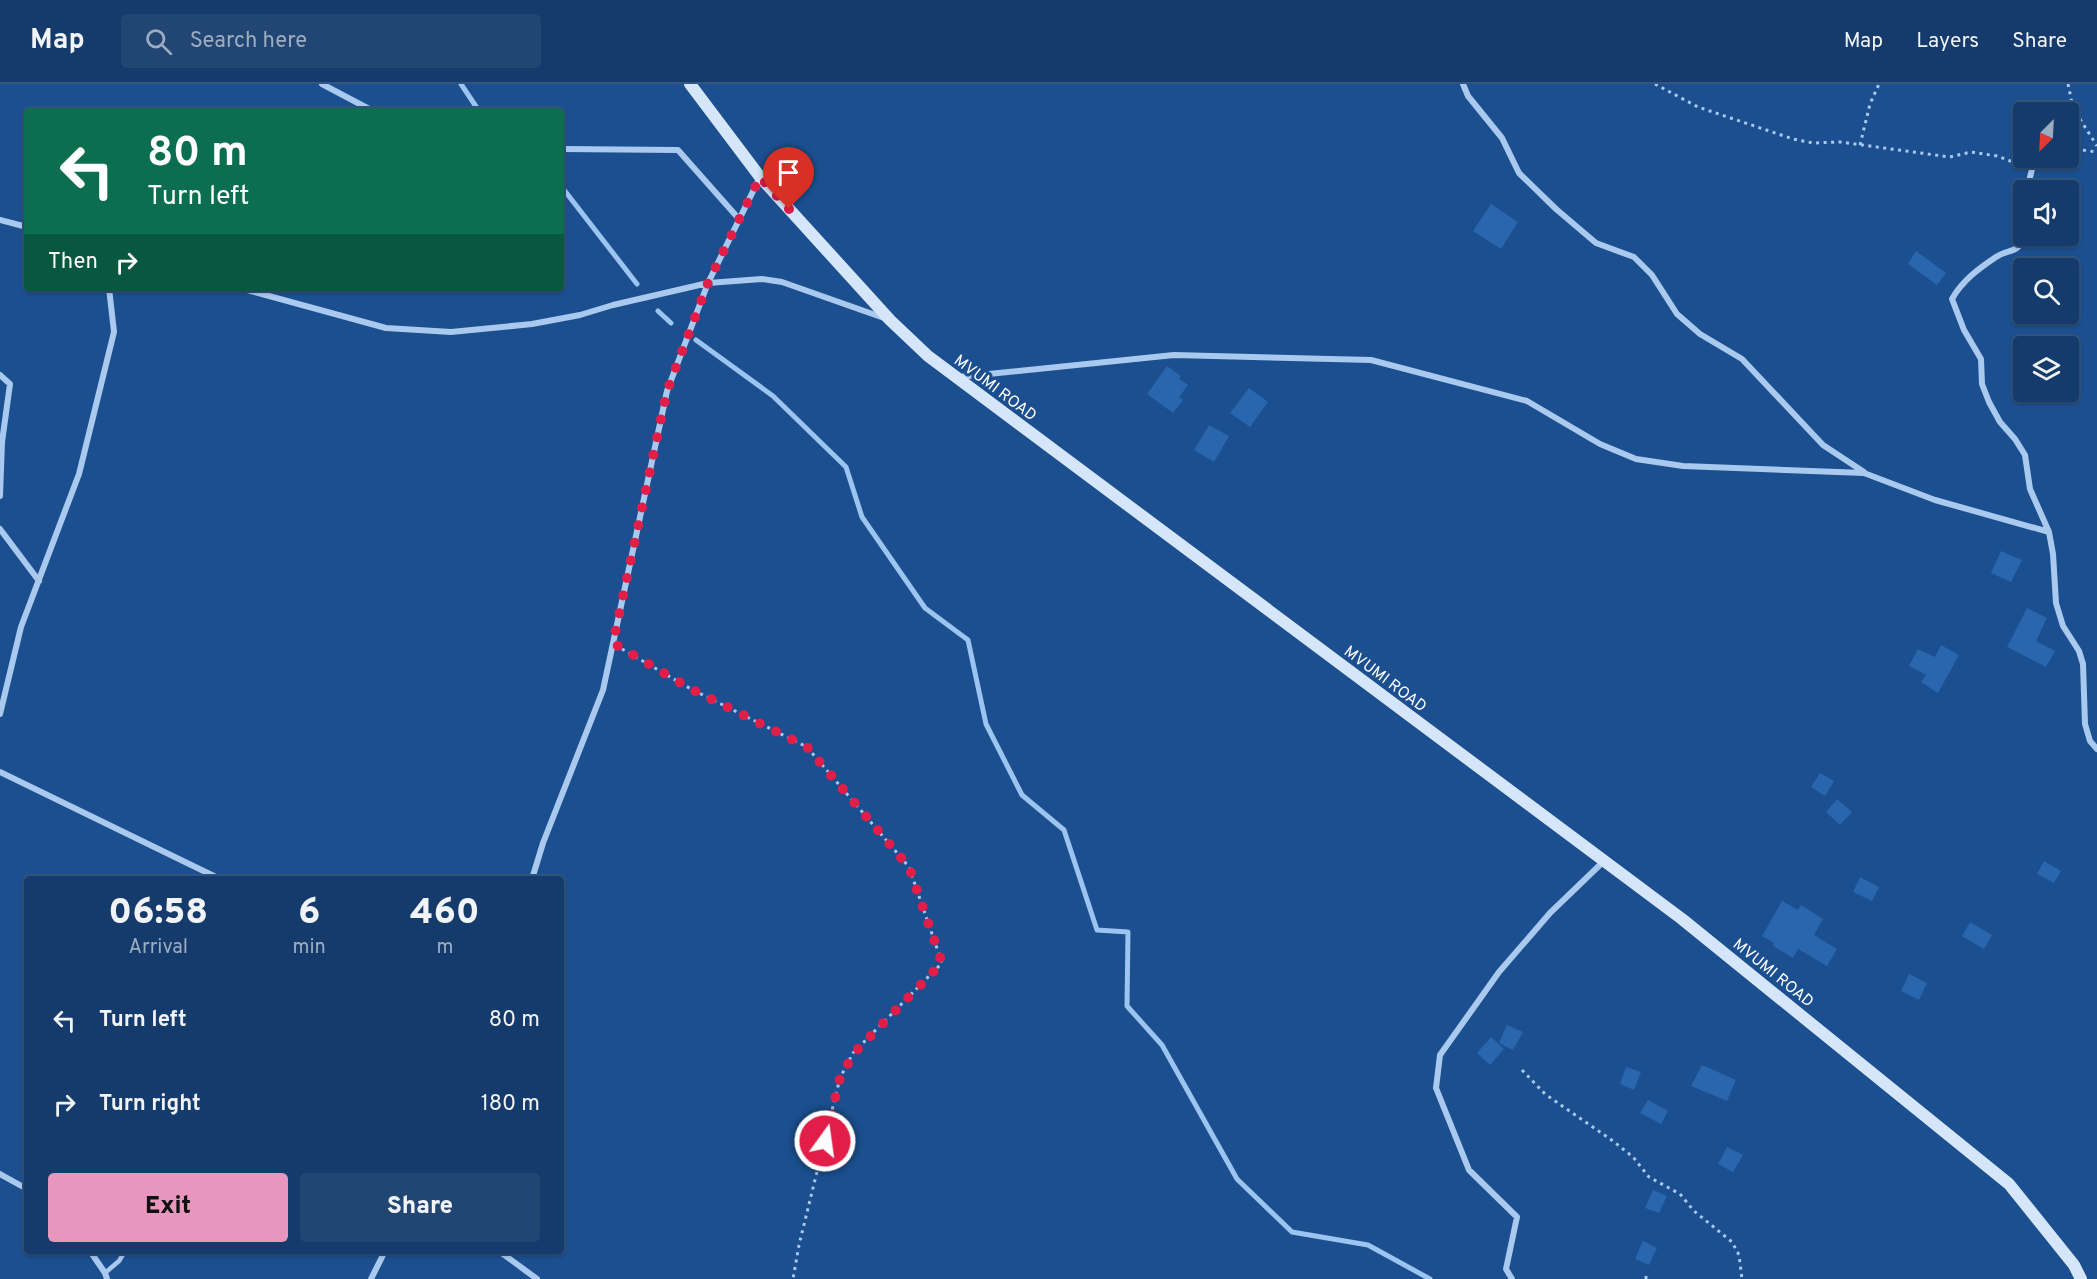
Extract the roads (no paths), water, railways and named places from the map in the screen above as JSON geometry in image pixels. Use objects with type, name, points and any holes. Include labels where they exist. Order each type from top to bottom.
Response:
[{"type":"street","points":[[322,84],[367,108]]},
{"type":"street","name":"MVUMI ROAD","points":[[690,84],[760,177],[890,320],[928,357],[1682,919],[2009,1184],[2074,1265],[2081,1279]]},
{"type":"street","points":[[1463,84],[1468,96],[1502,138],[1519,173],[1596,243],[1634,257],[1652,275],[1677,314],[1700,334],[1742,358],[1823,445],[1864,472],[1935,500],[2049,532]]},
{"type":"street","points":[[564,149],[678,150],[739,219]]},
{"type":"street","points":[[2029,180],[2032,169]]},
{"type":"street","points":[[533,876],[543,843],[603,690],[667,391],[708,283],[760,177]]},
{"type":"street","points":[[0,220],[24,226]]},
{"type":"street","points":[[2019,246],[2013,251],[1999,254],[1974,273],[1959,287],[1952,299],[1964,330],[1981,359],[1982,384],[1989,402],[2000,422],[2025,455],[2030,489],[2049,532],[2053,554],[2055,603],[2063,626],[2079,651],[2083,664],[2085,724],[2090,741],[2097,749]]},
{"type":"street","points":[[251,291],[386,328],[451,332],[531,324],[570,317],[708,283],[762,279],[782,282],[890,320]]},
{"type":"street","points":[[0,714],[21,627],[79,474],[114,332],[109,291]]},
{"type":"street","points":[[955,377],[1174,355],[1371,360],[1527,401],[1600,444],[1636,459],[1683,466],[1864,472]]},
{"type":"street","points":[[0,375],[10,384],[2,442],[0,496]]},
{"type":"street","points":[[0,529],[39,581]]},
{"type":"street","points":[[0,772],[214,876]]},
{"type":"street","points":[[1512,1279],[1506,1269],[1517,1217],[1469,1170],[1436,1088],[1440,1055],[1499,972],[1550,914],[1604,861]]},
{"type":"street","points":[[0,1174],[24,1187]]},
{"type":"street","points":[[92,1254],[106,1276]]},
{"type":"street","points":[[371,1279],[384,1254]]},
{"type":"street","points":[[502,1254],[537,1279]]},
{"type":"lane","points":[[106,1276],[123,1254]]},
{"type":"waterway","points":[[461,84],[477,108]]},
{"type":"waterway","points":[[564,190],[637,284]]},
{"type":"waterway","points":[[658,311],[671,323]]},
{"type":"waterway","points":[[696,340],[773,396],[846,467],[862,517],[925,608],[968,640],[986,724],[1022,795],[1064,830],[1097,930],[1128,932],[1127,1006],[1162,1045],[1237,1179],[1292,1232],[1368,1245],[1430,1279]]}]
